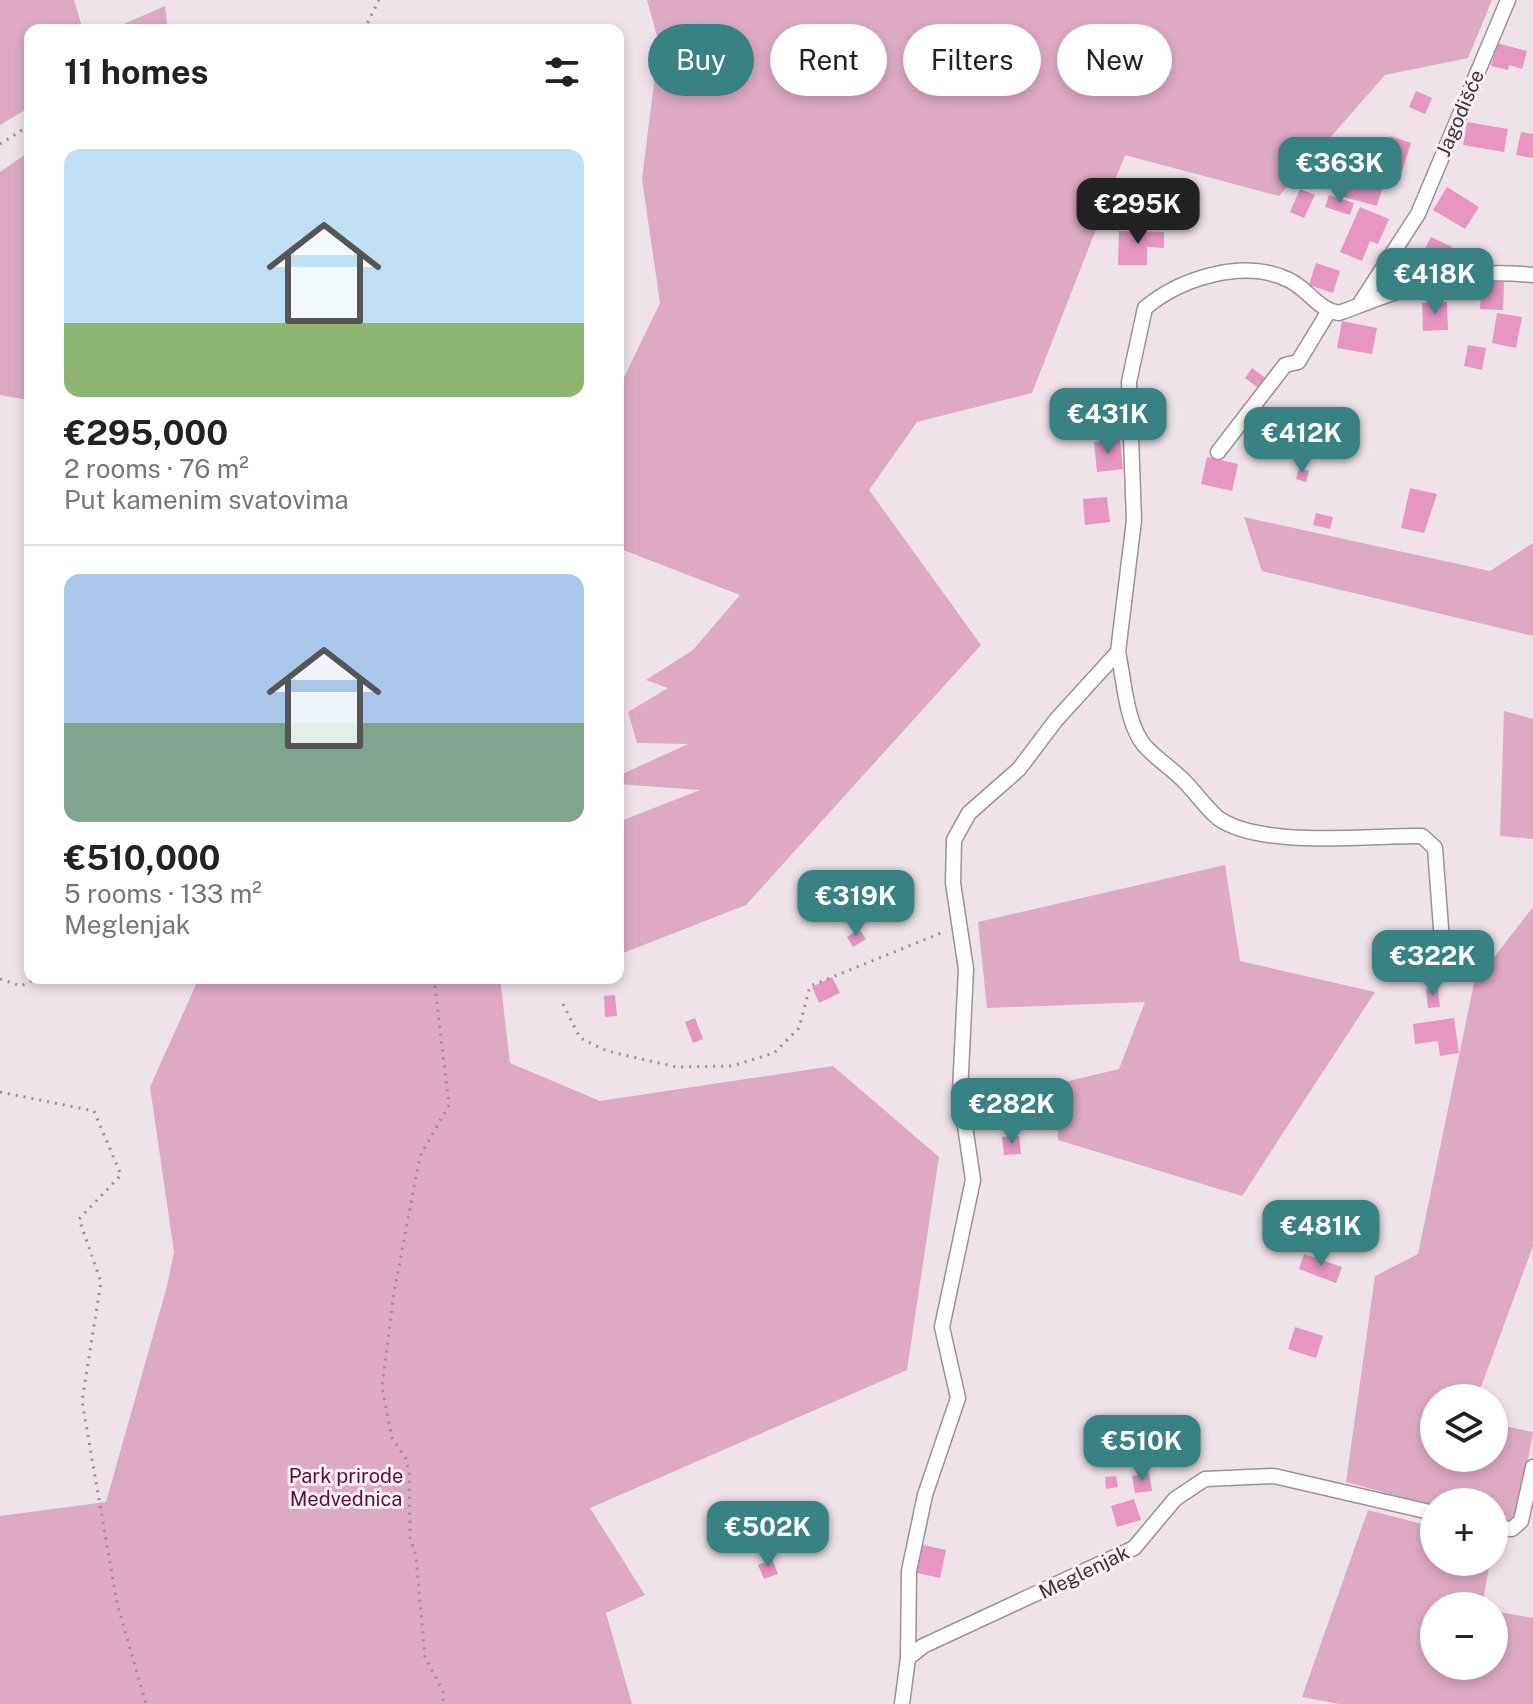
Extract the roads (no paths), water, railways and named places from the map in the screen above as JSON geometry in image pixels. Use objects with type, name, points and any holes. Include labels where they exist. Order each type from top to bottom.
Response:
[{"type":"street","name":"Jagodišće","points":[[1359,305],[1418,214],[1508,0]]},
{"type":"street","points":[[1444,968],[1435,848],[1422,836],[1356,840],[1237,827],[1218,818],[1184,780],[1144,745],[1132,716],[1118,652],[1134,520],[1129,382],[1145,308],[1177,287],[1234,270],[1266,271],[1290,280],[1329,311],[1339,313],[1430,279],[1460,273],[1533,275]]},
{"type":"street","points":[[1218,452],[1285,365],[1298,362],[1329,311]]},
{"type":"street","points":[[902,1704],[908,1658],[909,1571],[925,1495],[958,1398],[942,1327],[973,1180],[960,1092],[966,969],[953,883],[954,840],[969,813],[1019,769],[1056,720],[1118,652]]},
{"type":"street","points":[[1508,1529],[1521,1521],[1533,1467]]},
{"type":"street","name":"Meglenjak","points":[[908,1658],[923,1646],[1134,1548],[1175,1499],[1205,1479],[1274,1476],[1420,1510]]},
{"type":"park label","name":"Park prirode Medvednica","points":[[346,1488]]}]
